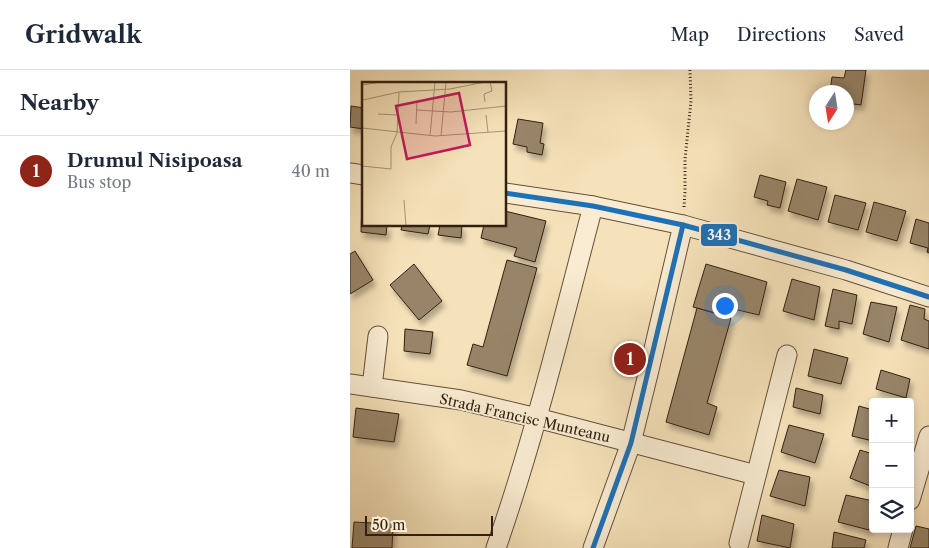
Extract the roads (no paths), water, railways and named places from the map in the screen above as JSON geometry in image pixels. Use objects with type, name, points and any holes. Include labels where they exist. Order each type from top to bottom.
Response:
[{"type":"street","points":[[506,193],[593,206],[683,225],[846,270],[929,297]]},
{"type":"street","points":[[496,548],[537,418],[593,206]]},
{"type":"street","points":[[593,548],[631,443],[683,225]]},
{"type":"street","points":[[372,387],[378,336]]},
{"type":"street","points":[[738,543],[787,355]]},
{"type":"street","name":"Strada Francisc Munteanu","points":[[350,384],[461,400],[756,475]]},
{"type":"street","points":[[914,491],[924,468],[929,436]]},
{"type":"street","points":[[898,548],[902,533]]},
{"type":"place","name":"Drumul Nisipoasa","points":[[630,359]]}]
